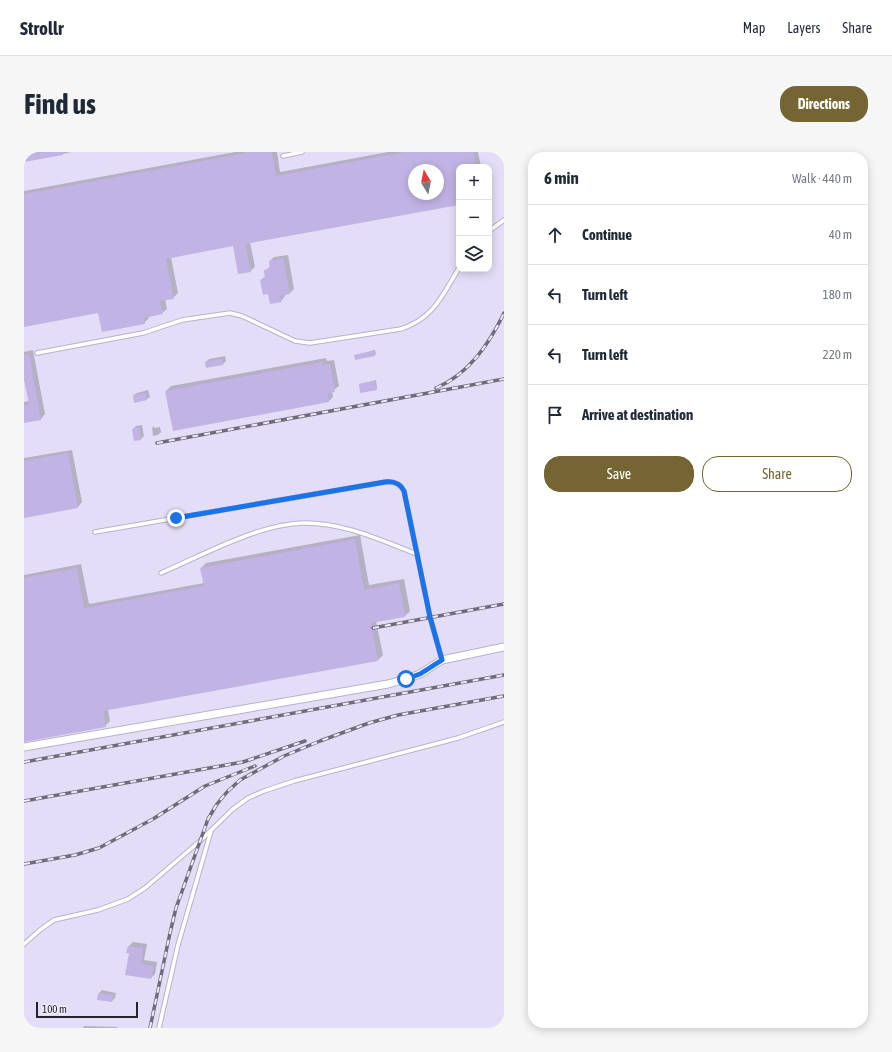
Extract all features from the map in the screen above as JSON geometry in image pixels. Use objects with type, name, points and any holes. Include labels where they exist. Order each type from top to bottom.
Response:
[{"type":"street","points":[[24,747],[388,684],[420,674],[442,660],[504,647]]},
{"type":"lane","points":[[283,156],[302,152]]},
{"type":"lane","points":[[492,229],[504,220]]},
{"type":"lane","points":[[37,354],[143,334],[182,320],[230,313],[242,316],[295,341],[310,343],[401,329],[413,325],[430,313],[456,272]]},
{"type":"lane","points":[[95,532],[391,481],[399,484],[404,491],[430,617],[442,660]]},
{"type":"lane","points":[[161,573],[259,532],[301,523],[352,530],[417,554]]},
{"type":"lane","points":[[24,944],[54,920],[98,910],[128,899],[144,888],[212,830],[232,809],[248,798],[294,781],[458,738],[504,722]]},
{"type":"lane","points":[[159,1028],[178,945],[212,830]]},
{"type":"building","points":[[24,152],[63,152],[63,155],[24,162]]},
{"type":"building","points":[[246,152],[272,152],[276,176],[405,152],[473,152],[475,164],[456,164],[456,206],[245,244],[251,272],[238,274],[233,246],[166,259],[174,299],[160,301],[163,314],[144,318],[145,324],[102,332],[98,313],[24,327],[24,194]]},
{"type":"building","points":[[283,258],[290,294],[280,296],[282,302],[270,304],[268,294],[263,295],[260,280],[265,279],[264,270],[270,269],[269,261]]},
{"type":"building","points":[[374,351],[375,356],[355,360],[354,355]]},
{"type":"building","points":[[29,354],[41,420],[24,423],[24,405],[29,404],[24,380],[24,355]]},
{"type":"building","points":[[222,359],[223,365],[206,368],[205,362]]},
{"type":"building","points":[[322,362],[322,365],[330,364],[335,392],[328,393],[329,402],[173,431],[165,391]]},
{"type":"building","points":[[375,381],[377,390],[360,393],[359,384]]},
{"type":"building","points":[[146,393],[147,400],[134,403],[133,395]]},
{"type":"building","points":[[139,427],[141,440],[134,441],[132,429]]},
{"type":"building","points":[[68,453],[78,508],[24,518],[24,461]]},
{"type":"building","points":[[355,539],[364,590],[399,583],[405,617],[371,623],[378,661],[103,711],[106,727],[24,742],[24,578],[77,568],[84,608],[204,586],[200,568]]},
{"type":"building","points":[[128,946],[143,948],[141,964],[154,966],[151,979],[125,975],[129,953],[126,953]]},
{"type":"building","points":[[98,993],[113,995],[112,1002],[97,1000]]},
{"type":"railway","points":[[436,388],[458,375],[477,357],[492,336],[504,313]]},
{"type":"railway","points":[[157,443],[504,379]]},
{"type":"railway","points":[[373,628],[504,604]]},
{"type":"railway","points":[[24,762],[504,675]]},
{"type":"railway","points":[[150,1028],[176,908],[208,819],[217,804],[227,792],[240,780],[284,756],[369,723],[398,715],[504,696]]},
{"type":"railway","points":[[24,801],[243,762],[305,741]]},
{"type":"railway","points":[[24,864],[75,855],[99,848],[153,819],[205,786],[255,766]]},
{"type":"route","points":[[176,518],[391,481],[399,484],[404,491],[430,617],[442,660],[420,674],[406,679]]}]
